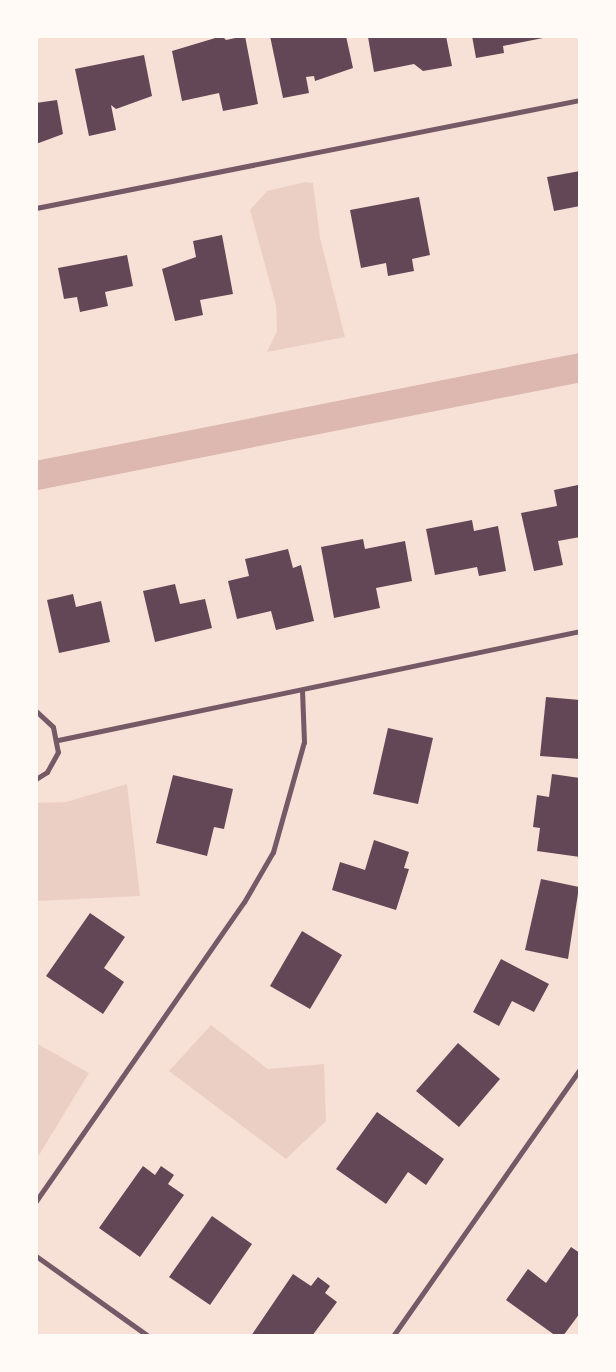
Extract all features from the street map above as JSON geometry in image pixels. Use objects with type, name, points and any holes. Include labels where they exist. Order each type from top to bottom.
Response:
[{"type":"street","points":[[36,208],[580,100]]},
{"type":"street","points":[[58,740],[302,691],[580,631]]},
{"type":"street","points":[[36,1202],[244,902],[273,852],[304,742],[302,691]]},
{"type":"street","points":[[36,711],[54,727],[58,740],[54,763],[36,779]]},
{"type":"street","points":[[393,1336],[580,1069]]},
{"type":"street","points":[[36,1256],[148,1336]]},
{"type":"shaded area","points":[[305,182],[313,183],[320,238],[345,337],[267,352],[277,331],[276,305],[250,210],[267,191]]},
{"type":"shaded area","points":[[127,784],[140,896],[36,901],[36,803],[66,802]]},
{"type":"shaded area","points":[[211,1025],[268,1069],[324,1064],[326,1121],[286,1159],[169,1071]]},
{"type":"shaded area","points":[[36,1043],[89,1073],[36,1160]]},
{"type":"building","points":[[222,36],[226,40],[245,36],[258,104],[223,111],[219,93],[182,101],[172,51]]},
{"type":"building","points":[[270,36],[346,36],[353,68],[315,81],[314,76],[306,77],[309,93],[283,98]]},
{"type":"building","points":[[446,36],[452,66],[423,71],[414,64],[374,72],[368,37]]},
{"type":"building","points":[[472,36],[548,37],[503,46],[504,53],[476,58]]},
{"type":"building","points":[[144,55],[152,96],[116,109],[111,105],[116,130],[89,136],[75,69]]},
{"type":"building","points":[[57,100],[63,134],[36,144],[36,103]]},
{"type":"building","points":[[580,171],[580,206],[554,211],[547,177]]},
{"type":"building","points":[[419,197],[430,255],[412,259],[414,271],[388,276],[386,263],[361,268],[350,210]]},
{"type":"building","points":[[222,235],[233,294],[200,300],[203,315],[175,321],[162,269],[196,257],[193,241]]},
{"type":"building","points":[[127,255],[133,286],[105,292],[108,306],[80,312],[77,297],[64,299],[58,268]]},
{"type":"building","points":[[578,485],[580,537],[558,541],[563,565],[534,571],[521,513],[557,506],[554,490]]},
{"type":"building","points":[[472,520],[474,531],[498,526],[506,571],[479,576],[477,567],[435,575],[426,529]]},
{"type":"building","points":[[363,539],[365,549],[405,541],[412,581],[376,588],[380,608],[334,618],[321,547]]},
{"type":"building","points":[[288,549],[293,568],[301,565],[314,621],[276,630],[271,611],[237,619],[228,581],[249,576],[245,559]]},
{"type":"building","points":[[175,584],[180,604],[205,599],[212,628],[155,642],[143,591]]},
{"type":"building","points":[[73,594],[76,607],[101,601],[110,642],[59,653],[47,600]]},
{"type":"building","points":[[546,697],[580,700],[580,759],[540,756]]},
{"type":"building","points":[[388,728],[433,738],[418,804],[373,794]]},
{"type":"building","points":[[552,774],[580,778],[580,857],[537,851],[540,828],[533,827],[537,795],[549,797]]},
{"type":"building","points":[[173,775],[233,789],[224,829],[214,827],[207,856],[156,843]]},
{"type":"building","points":[[374,840],[409,852],[404,868],[409,869],[396,910],[332,890],[340,862],[365,870]]},
{"type":"building","points":[[541,879],[579,887],[568,959],[525,950]]},
{"type":"building","points":[[90,913],[125,937],[104,968],[124,982],[103,1014],[46,976]]},
{"type":"building","points":[[302,931],[342,955],[310,1009],[270,986]]},
{"type":"building","points":[[501,959],[549,984],[534,1012],[512,1001],[499,1026],[473,1012]]},
{"type":"building","points":[[458,1043],[500,1079],[459,1127],[416,1091]]},
{"type":"building","points":[[377,1112],[444,1159],[426,1185],[408,1172],[386,1204],[336,1169]]},
{"type":"building","points":[[143,1166],[155,1175],[161,1166],[174,1175],[168,1184],[184,1195],[140,1257],[99,1228]]},
{"type":"building","points":[[212,1216],[252,1244],[210,1305],[169,1277]]},
{"type":"building","points":[[571,1247],[580,1253],[580,1313],[563,1336],[556,1336],[506,1300],[528,1269],[546,1283]]},
{"type":"building","points":[[293,1274],[311,1286],[318,1277],[330,1286],[325,1293],[337,1302],[312,1336],[251,1336]]},
{"type":"waterway","points":[[36,475],[580,367]]}]
